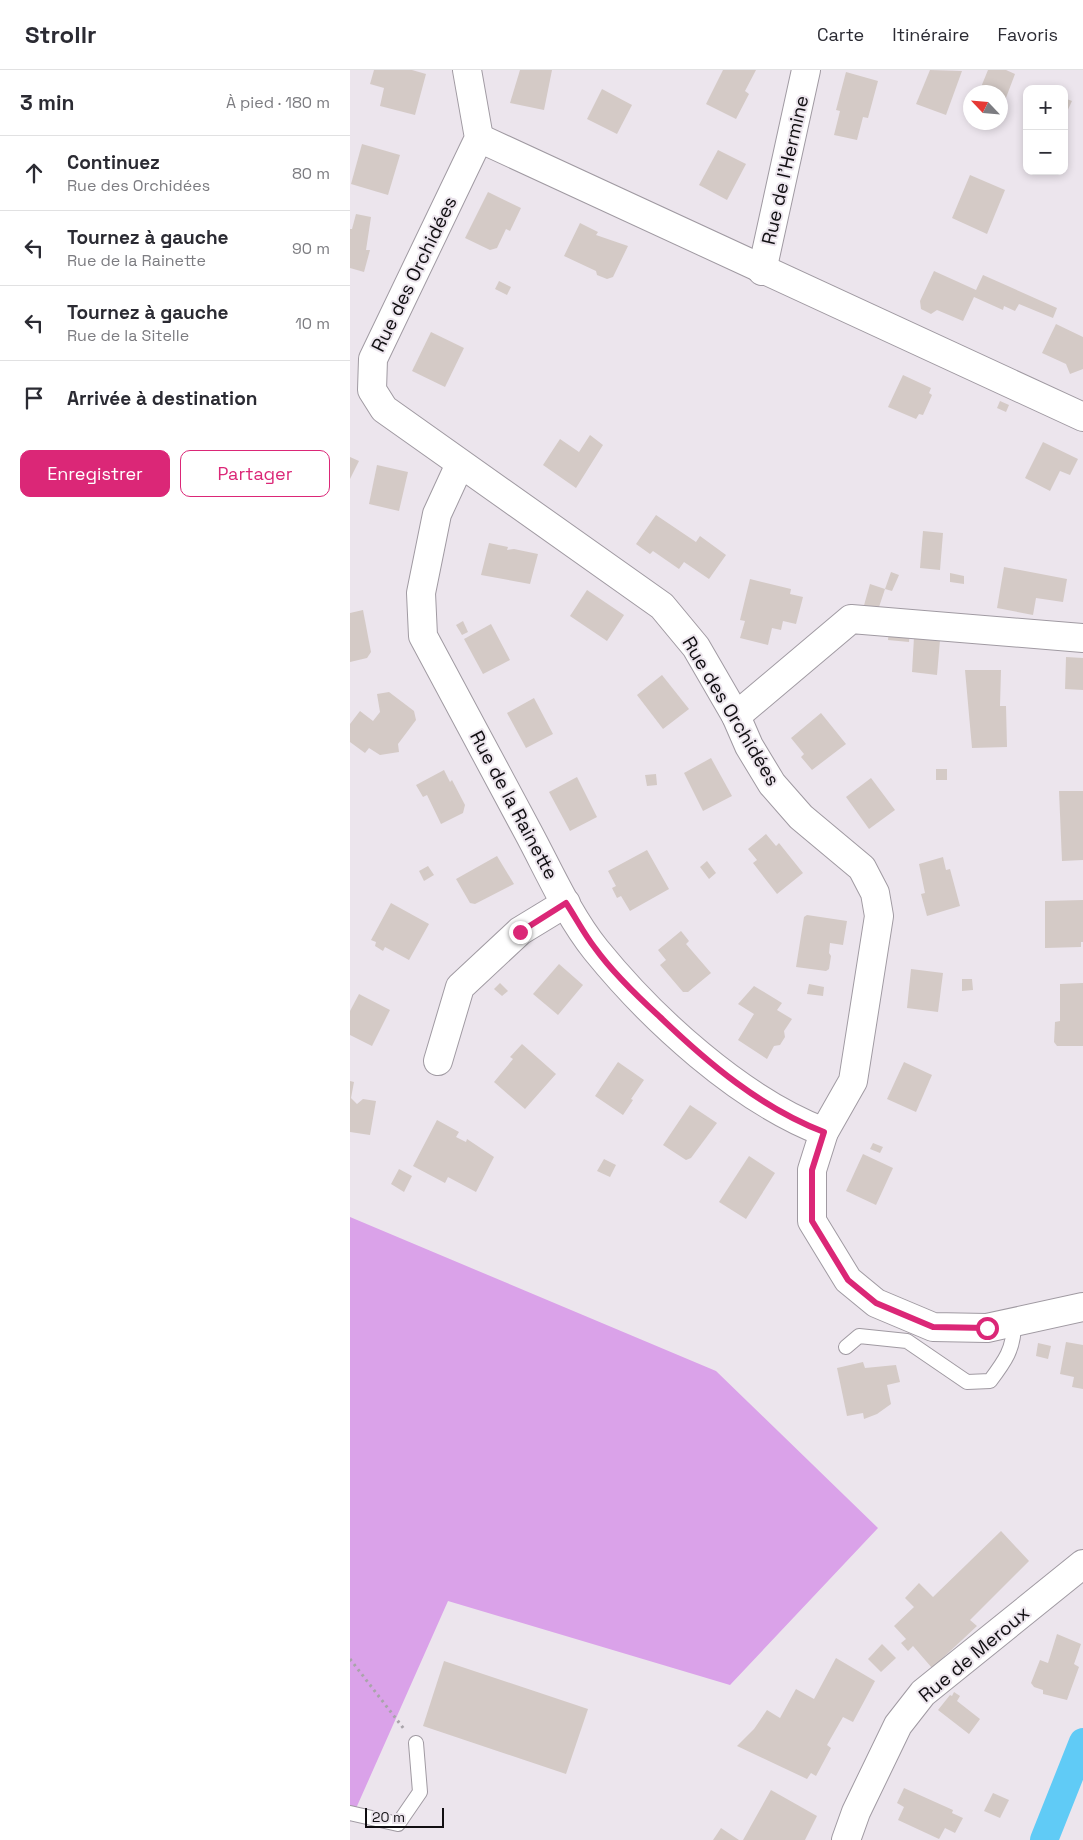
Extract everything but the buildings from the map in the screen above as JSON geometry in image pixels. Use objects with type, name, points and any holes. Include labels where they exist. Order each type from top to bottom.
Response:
[{"type":"street","points":[[467,70],[479,138],[1083,417]]},
{"type":"street","name":"Rue de l'Hermine","points":[[762,270],[806,70]]},
{"type":"street","name":"Rue des Orchidées","points":[[479,138],[373,359],[372,390],[384,409],[662,606],[696,647],[736,716],[749,746],[772,784],[801,817],[862,868],[874,893],[879,916],[853,1081],[824,1132],[812,1170],[812,1221],[848,1280],[876,1303],[933,1327],[987,1328],[1083,1306]]},
{"type":"street","name":"Rue de la Rainette","points":[[460,464],[437,514],[421,593],[423,636],[566,903],[595,949],[637,996],[699,1055],[770,1105],[824,1132]]},
{"type":"street","points":[[736,716],[851,619],[1083,638]]},
{"type":"street","points":[[438,1061],[460,987],[520,932],[566,903]]},
{"type":"street","name":"Rue de Meroux","points":[[846,1840],[856,1812],[898,1725],[923,1693],[1083,1564]]},
{"type":"lane","points":[[846,1348],[859,1336],[907,1340],[967,1382],[990,1381],[1005,1362],[1014,1340],[1014,1323]]},
{"type":"lane","points":[[350,1814],[398,1824],[420,1792],[416,1744]]},
{"type":"path","points":[[350,1659],[416,1744]]},
{"type":"shaded area","points":[[350,1217],[716,1371],[878,1528],[730,1685],[448,1601],[350,1822]]},
{"type":"waterway","points":[[1044,1840],[1083,1742]]},
{"type":"route","points":[[520,932],[566,903],[595,949],[637,996],[699,1055],[770,1105],[824,1132],[812,1170],[812,1221],[848,1280],[876,1303],[933,1327],[987,1328]]}]
